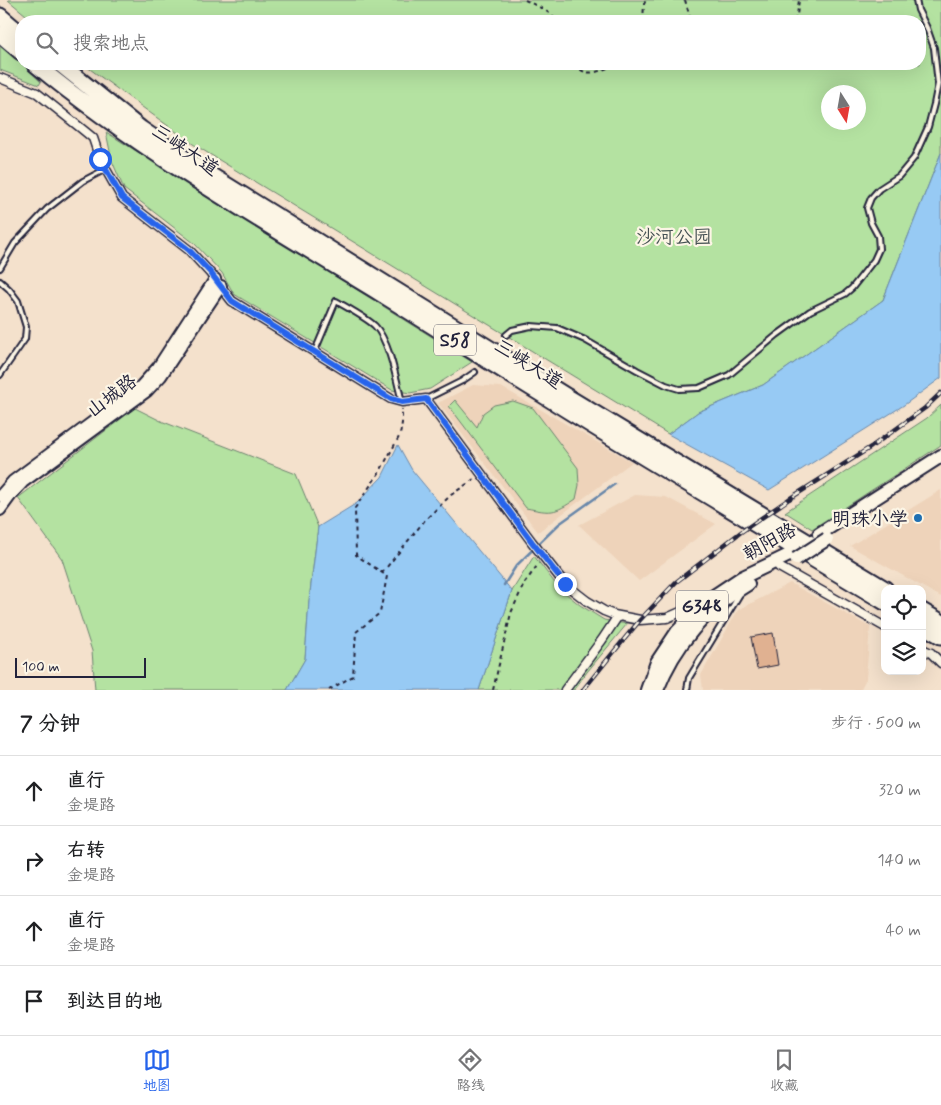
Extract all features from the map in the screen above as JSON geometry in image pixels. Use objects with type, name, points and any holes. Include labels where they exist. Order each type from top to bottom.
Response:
[{"type":"highway","points":[[0,16],[15,29]]},
{"type":"highway","points":[[0,34],[15,47]]},
{"type":"highway","name":"三峡大道","points":[[43,70],[115,125],[215,192],[545,396],[881,600]]},
{"type":"highway","name":"三峡大道","points":[[68,70],[141,128],[190,162],[566,396],[881,587]]},
{"type":"highway","points":[[926,613],[941,622]]},
{"type":"highway","points":[[926,627],[941,636]]},
{"type":"main road","name":"朝阳路","points":[[657,690],[664,670],[684,639],[714,607],[745,586],[779,567],[941,456]]},
{"type":"main road","name":"朝阳路","points":[[823,536],[941,466]]},
{"type":"main road","name":"朝阳路","points":[[647,690],[658,662],[677,632],[708,600],[741,578],[793,557]]},
{"type":"street","points":[[0,78],[37,93],[92,138],[100,159],[122,198],[189,250],[232,301],[391,399],[402,402],[426,399],[565,584],[587,601],[604,611],[640,620],[667,618],[708,600]]},
{"type":"street","name":"山城路","points":[[0,496],[13,481],[141,386],[158,367],[218,283]]},
{"type":"street","name":"山城路","points":[[0,510],[11,494],[23,482],[147,391],[161,376],[218,283]]},
{"type":"street","points":[[779,567],[881,625]]},
{"type":"street","points":[[565,690],[618,616]]},
{"type":"street","points":[[926,650],[941,663]]},
{"type":"lane","points":[[916,0],[920,15]]},
{"type":"lane","points":[[506,336],[512,330],[531,326],[557,328],[585,340],[666,385],[679,390],[699,388],[729,374],[804,315],[845,294],[874,260],[879,249],[878,236],[871,223],[867,208],[871,198],[879,189],[899,176],[914,158],[928,127],[938,84],[934,48],[926,26]]},
{"type":"lane","points":[[0,268],[15,243],[47,209],[82,181],[106,169]]},
{"type":"lane","points":[[0,281],[18,301],[26,327],[25,339],[0,374]]},
{"type":"lane","points":[[314,352],[336,301],[374,324],[381,334],[394,367],[402,402]]},
{"type":"lane","points":[[426,399],[462,381],[475,372]]},
{"type":"lane","points":[[687,690],[690,678],[745,586]]},
{"type":"path","points":[[525,0],[550,15]]},
{"type":"path","points":[[643,15],[646,0]]},
{"type":"path","points":[[685,0],[689,15]]},
{"type":"path","points":[[797,15],[799,0]]},
{"type":"path","points":[[581,70],[591,72],[604,70]]},
{"type":"path","points":[[331,690],[353,676],[356,632],[380,613],[387,576],[356,555],[355,508],[379,473],[400,435],[402,402]]},
{"type":"path","points":[[382,573],[425,520],[451,495],[481,474]]},
{"type":"path","points":[[493,690],[512,614],[524,584],[542,555]]},
{"type":"shaded area","points":[[473,385],[501,387],[632,462],[538,532],[438,403]]},
{"type":"shaded area","name":"明珠小学","points":[[941,490],[941,597],[926,589],[926,585],[920,585],[850,546]]},
{"type":"shaded area","points":[[635,495],[666,497],[716,524],[639,581],[579,525]]},
{"type":"shaded area","points":[[790,583],[870,627],[866,679],[860,690],[703,690],[701,675],[738,610]]},
{"type":"green space","name":"沙河公园","points":[[8,0],[941,0],[941,153],[883,300],[763,385],[698,412],[668,434],[193,144],[91,70],[926,70],[926,15],[26,15]]},
{"type":"green space","points":[[0,43],[15,57],[15,70],[28,70],[41,82],[39,85],[0,70]]},
{"type":"green space","points":[[106,132],[472,362],[430,389],[410,393],[392,390],[234,294],[222,273],[194,243],[124,189],[112,161]]},
{"type":"green space","points":[[455,400],[477,427],[483,413],[494,405],[513,401],[533,408],[578,468],[579,485],[576,499],[552,511],[526,508],[449,406]]},
{"type":"green space","points":[[941,405],[941,445],[812,529],[785,512],[927,418]]},
{"type":"green space","points":[[135,408],[161,421],[296,474],[318,527],[309,601],[305,659],[287,690],[95,690],[92,651],[62,559],[18,498]]},
{"type":"green space","points":[[534,556],[558,587],[580,605],[604,620],[627,624],[574,690],[479,690],[512,591]]},
{"type":"water","points":[[941,153],[941,378],[904,405],[769,490],[668,434],[698,412],[763,385],[883,300]]},
{"type":"water","points":[[398,445],[412,470],[512,591],[479,690],[287,690],[305,659],[309,601],[318,527],[357,503],[382,477]]},
{"type":"building","points":[[773,633],[778,665],[757,669],[751,637]]},
{"type":"waterway","points":[[504,585],[516,566],[559,524],[615,484]]},
{"type":"railway","points":[[583,690],[640,620],[676,582],[741,532],[871,447],[925,408],[941,393]]},
{"type":"place","name":"明珠小学","points":[[918,518]]},
{"type":"route","points":[[100,159],[122,198],[189,250],[210,272],[232,301],[391,399],[402,402],[426,399],[565,584]]}]
